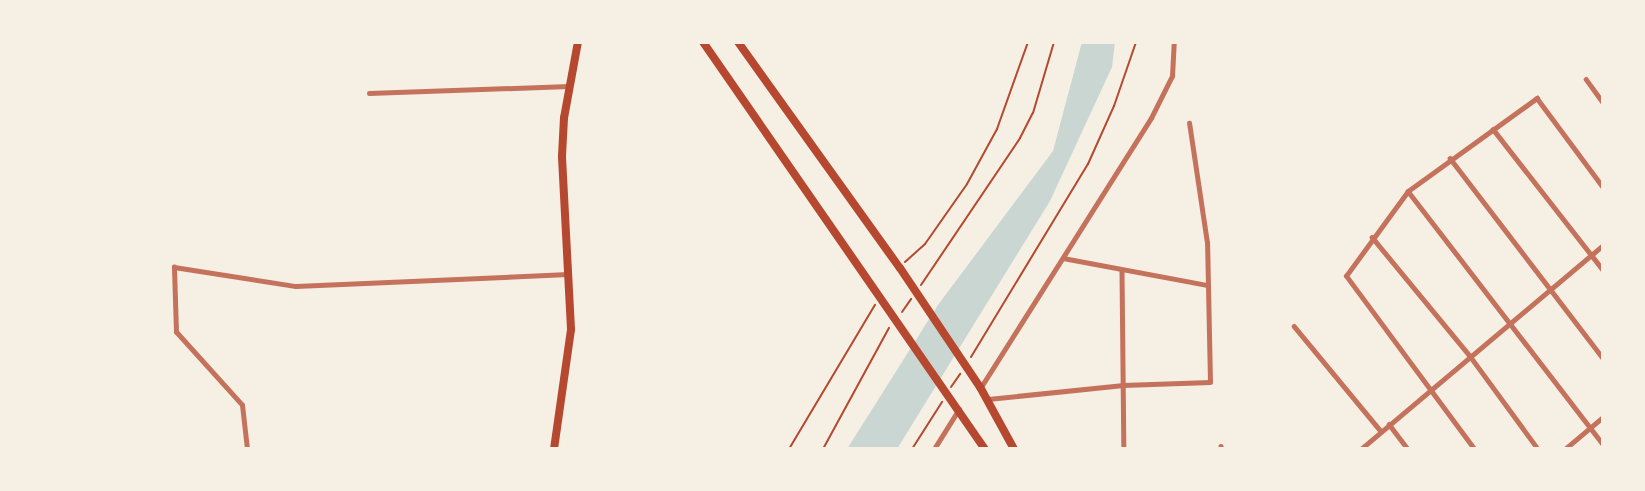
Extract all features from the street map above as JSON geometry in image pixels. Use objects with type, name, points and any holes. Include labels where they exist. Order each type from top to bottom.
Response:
[{"type":"main road","points":[[554,449],[571,329],[571,274],[562,156],[568,86],[578,42]]},
{"type":"main road","points":[[703,42],[985,449]]},
{"type":"main road","points":[[738,42],[900,268],[988,399],[1014,449]]},
{"type":"street","points":[[980,387],[1151,118],[1172,76],[1174,42]]},
{"type":"street","points":[[1586,79],[1603,102]]},
{"type":"street","points":[[369,93],[568,86]]},
{"type":"street","points":[[1474,449],[1346,276],[1372,237],[1408,191],[1450,158],[1537,98],[1603,187]]},
{"type":"street","points":[[988,399],[1123,385],[1210,382],[1207,243],[1189,123]]},
{"type":"street","points":[[1493,129],[1603,270]]},
{"type":"street","points":[[1450,158],[1603,358]]},
{"type":"street","points":[[1408,191],[1603,444]]},
{"type":"street","points":[[1372,237],[1470,356],[1538,449]]},
{"type":"street","points":[[1361,449],[1603,245]]},
{"type":"street","points":[[1063,258],[1122,271],[1207,285]]},
{"type":"street","points":[[247,449],[242,405],[176,332],[174,267],[297,286],[571,274]]},
{"type":"street","points":[[1122,271],[1124,449]]},
{"type":"street","points":[[1293,326],[1381,431]]},
{"type":"street","points":[[934,449],[958,408]]},
{"type":"street","points":[[1565,449],[1603,417]]},
{"type":"street","points":[[1389,424],[1408,449]]},
{"type":"path","points":[[900,268],[925,244],[967,184],[997,129],[1028,42]]},
{"type":"path","points":[[899,315],[1020,138],[1033,113],[1054,42]]},
{"type":"path","points":[[912,449],[1075,188],[1114,106],[1136,42]]},
{"type":"path","points":[[789,449],[881,299]]},
{"type":"path","points":[[823,449],[893,323]]},
{"type":"shaded area","points":[[1082,42],[1115,42],[1112,67],[1050,201],[897,449],[847,449],[938,305],[1053,151]]}]
